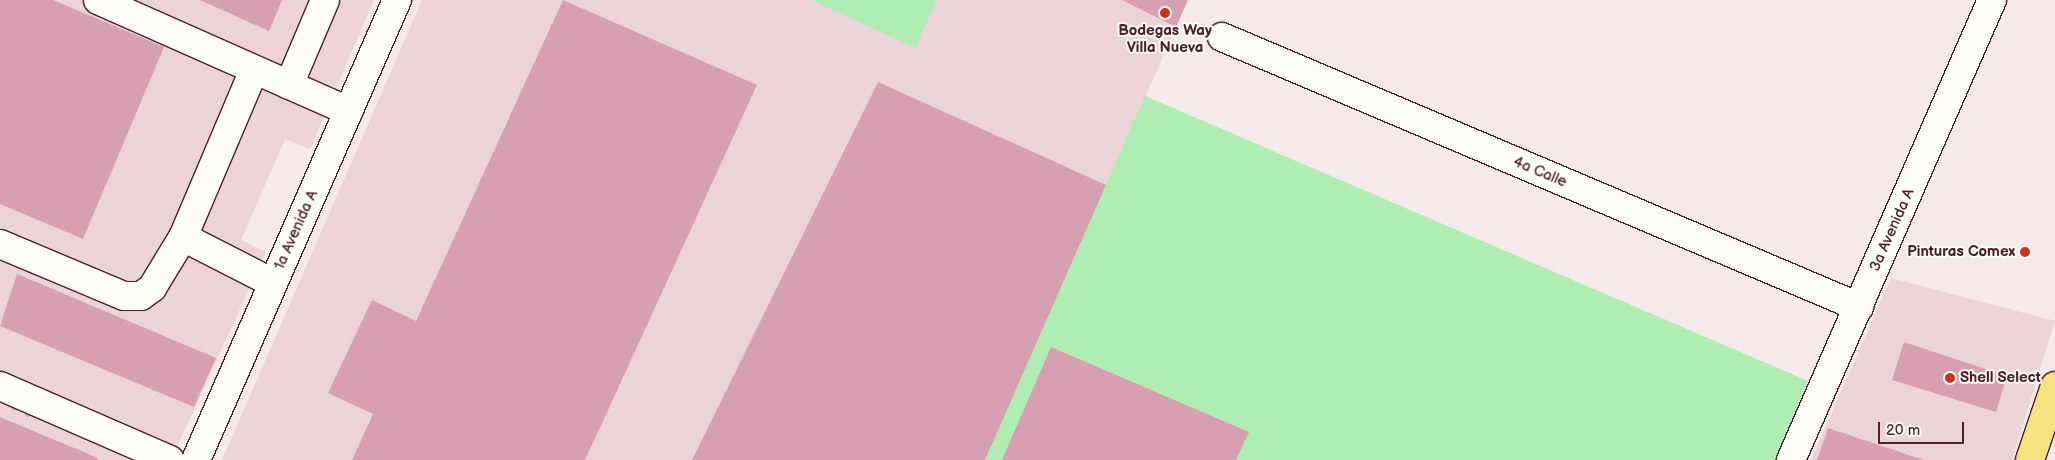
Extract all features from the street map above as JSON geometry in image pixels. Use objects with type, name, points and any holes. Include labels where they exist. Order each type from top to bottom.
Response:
[{"type":"main road","points":[[2030,460],[2055,386]]},
{"type":"street","points":[[98,0],[348,111]]},
{"type":"street","points":[[289,85],[324,0]]},
{"type":"street","name":"1a Avenida A","points":[[196,460],[397,0]]},
{"type":"street","name":"3a Avenida A","points":[[1791,460],[1992,0]]},
{"type":"street","name":"4a Calle","points":[[1222,37],[1859,307]]},
{"type":"street","points":[[0,244],[124,296],[141,296],[152,288],[183,237],[254,70]]},
{"type":"street","points":[[183,237],[273,283]]},
{"type":"street","points":[[0,386],[170,460]]},
{"type":"shaded area","points":[[0,0],[374,0],[310,149],[285,139],[241,240],[266,252],[171,460],[0,460]]},
{"type":"shaded area","points":[[422,0],[1188,0],[985,460],[222,460]]},
{"type":"shaded area","points":[[1891,278],[2055,321],[2012,460],[1811,460]]},
{"type":"green space","points":[[812,0],[937,0],[915,48]]},
{"type":"green space","points":[[1145,96],[1808,381],[1775,460],[985,460]]},
{"type":"building","points":[[0,0],[53,0],[164,47],[83,239],[0,204]]},
{"type":"building","points":[[200,0],[282,0],[269,31]]},
{"type":"building","points":[[563,0],[757,85],[609,408],[585,460],[352,460],[373,414],[328,393],[372,300],[416,321]]},
{"type":"building","name":"Bodegas Way Villa Nueva","points":[[1122,0],[1188,0],[1176,27]]},
{"type":"building","points":[[878,82],[1106,185],[985,460],[692,460]]},
{"type":"building","points":[[17,274],[216,358],[194,407],[0,326]]},
{"type":"building","name":"Shell Select","points":[[1904,342],[2007,376],[1996,412],[1892,380]]},
{"type":"building","points":[[1051,347],[1249,432],[1236,460],[1002,460]]},
{"type":"building","points":[[8,404],[19,408],[14,411]]},
{"type":"building","points":[[23,411],[34,415],[27,417]]},
{"type":"building","points":[[0,417],[98,458],[97,460],[0,460]]},
{"type":"building","points":[[1828,428],[1924,460],[1817,460]]},
{"type":"place","name":"Bodegas Way Villa Nueva","points":[[1165,13]]},
{"type":"place","name":"Pinturas Comex","points":[[2025,252]]},
{"type":"place","name":"Shell Select","points":[[1950,378]]}]
